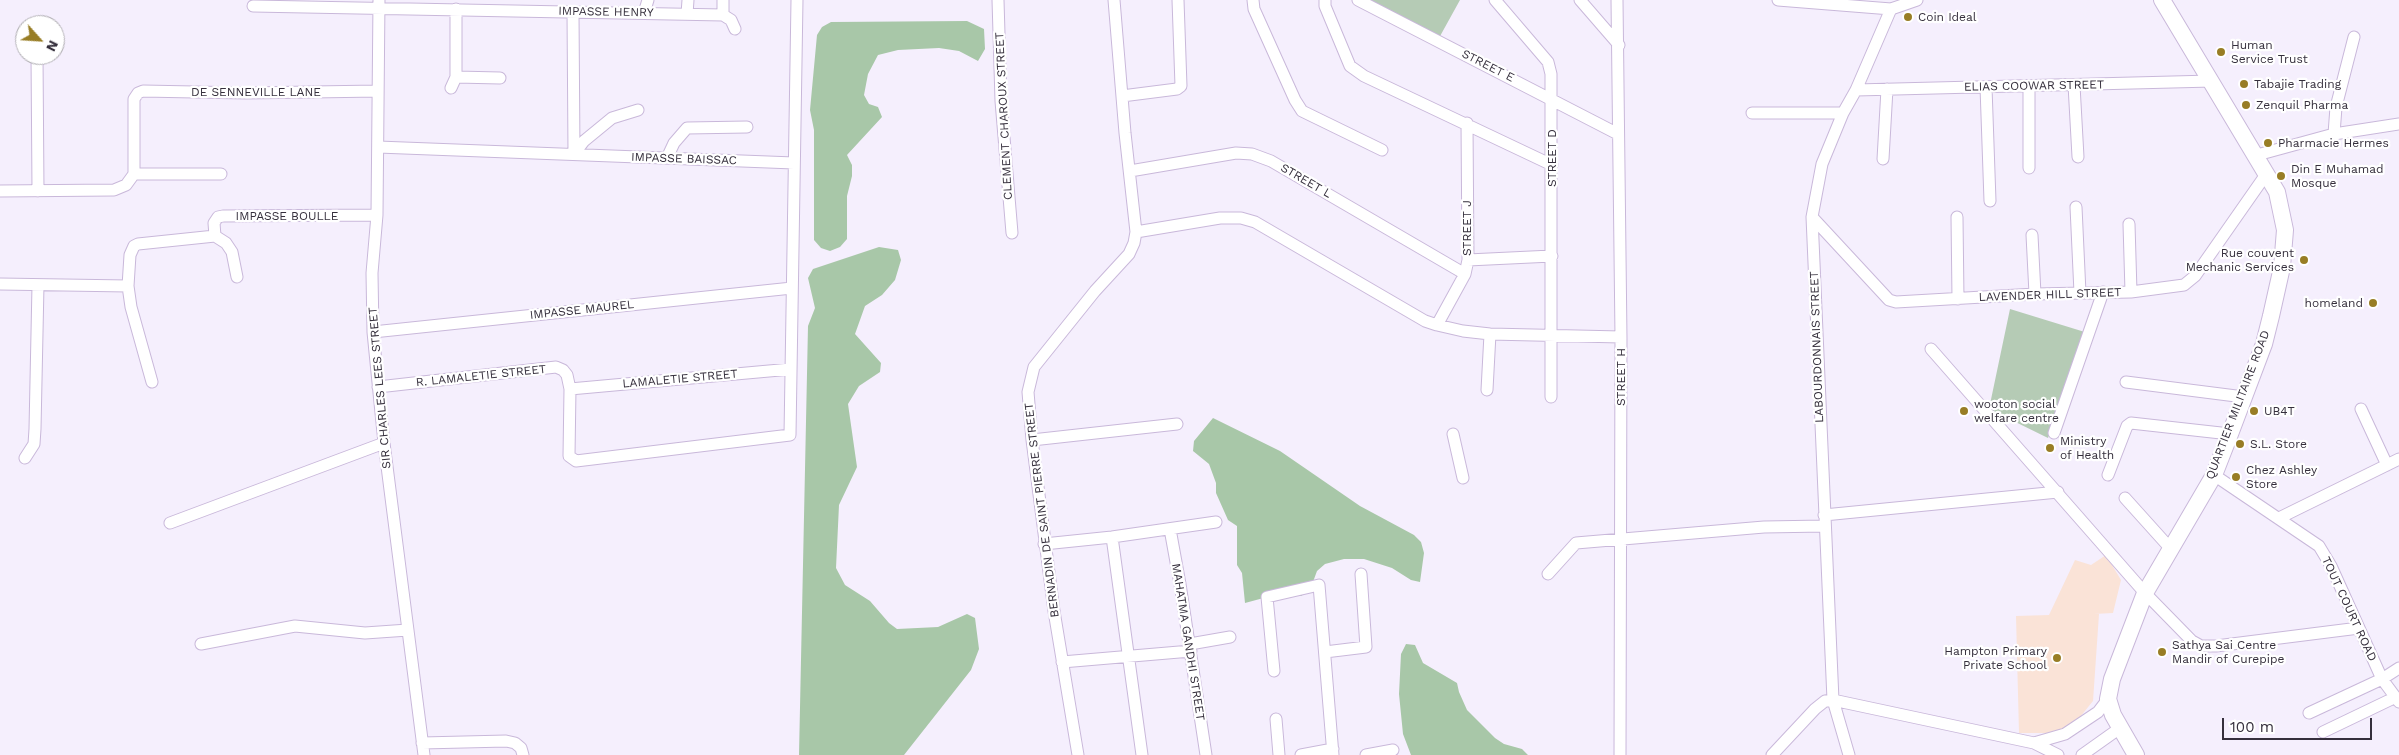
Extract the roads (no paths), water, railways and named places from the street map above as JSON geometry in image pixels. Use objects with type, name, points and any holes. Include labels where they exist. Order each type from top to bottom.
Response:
[{"type":"main road","name":"QUARTIER MILITAIRE ROAD","points":[[2108,699],[2112,679],[2145,593],[2214,475],[2244,397],[2271,316],[2284,249],[2283,210],[2277,192],[2257,155],[2162,0]]},
{"type":"main road","points":[[2108,699],[2113,715],[2136,755]]},
{"type":"street","points":[[644,13],[648,0]]},
{"type":"street","points":[[687,14],[688,0]]},
{"type":"street","points":[[723,0],[723,15],[731,20],[734,29]]},
{"type":"street","points":[[570,389],[569,456],[576,461],[790,436],[797,0]]},
{"type":"street","name":"CLEMENT CHAROUX STREET","points":[[998,0],[1001,101],[1012,233]]},
{"type":"street","name":"BERNADIN DE SAINT PIERRE STREET","points":[[1078,755],[1044,544],[1028,392],[1034,367],[1095,291],[1129,254],[1136,232],[1114,0]]},
{"type":"street","points":[[1122,96],[1178,89],[1181,86],[1178,0]]},
{"type":"street","points":[[1253,0],[1254,8],[1295,100],[1302,111],[1382,150]]},
{"type":"street","points":[[1325,0],[1325,6],[1350,66],[1364,76],[1552,165]]},
{"type":"street","name":"STREET E","points":[[1358,0],[1618,134]]},
{"type":"street","name":"STREET D","points":[[1495,0],[1548,62],[1551,74],[1553,336],[1551,397]]},
{"type":"street","points":[[1580,0],[1618,44]]},
{"type":"street","name":"STREET H","points":[[1617,0],[1621,337],[1620,755]]},
{"type":"street","points":[[1778,0],[1891,4],[1917,0]]},
{"type":"street","name":"IMPASSE HENRY","points":[[254,6],[378,4],[456,9],[723,15]]},
{"type":"street","name":"SIR CHARLES LEES STREET","points":[[378,4],[378,147],[372,273],[373,332],[384,443],[424,755]]},
{"type":"street","name":"LABOURDONNAIS STREET","points":[[1849,755],[1833,700],[1812,217],[1822,164],[1843,113],[1856,90],[1891,4]]},
{"type":"street","points":[[456,9],[454,83],[500,78]]},
{"type":"street","points":[[573,12],[574,154]]},
{"type":"street","points":[[2334,134],[2336,107],[2354,37]]},
{"type":"street","points":[[37,65],[38,192]]},
{"type":"street","name":"ELIAS COOWAR STREET","points":[[1856,90],[2212,81]]},
{"type":"street","points":[[2074,84],[2078,157]]},
{"type":"street","points":[[2028,86],[2029,168]]},
{"type":"street","points":[[1986,87],[1990,201]]},
{"type":"street","points":[[1883,159],[1887,89]]},
{"type":"street","name":"DE SENNEVILLE LANE","points":[[132,176],[135,96],[143,91],[246,93],[378,91]]},
{"type":"street","points":[[574,154],[584,141],[612,118],[638,110]]},
{"type":"street","points":[[1752,113],[1843,113]]},
{"type":"street","name":"STREET J","points":[[1437,325],[1465,274],[1468,260],[1467,124]]},
{"type":"street","points":[[2257,155],[2334,134],[2399,124]]},
{"type":"street","points":[[667,158],[674,143],[687,128],[747,127]]},
{"type":"street","name":"IMPASSE BAISSAC","points":[[378,147],[794,162]]},
{"type":"street","name":"STREET L","points":[[1130,171],[1236,153],[1252,154],[1271,161],[1465,274]]},
{"type":"street","name":"LAVENDER HILL STREET","points":[[1812,217],[1889,300],[1910,302],[2035,294],[2131,292],[2184,285],[2195,276],[2267,173]]},
{"type":"street","points":[[0,191],[114,190],[126,185],[132,176],[222,174]]},
{"type":"street","points":[[2076,207],[2080,293]]},
{"type":"street","name":"IMPASSE BOULLE","points":[[215,236],[214,223],[218,217],[223,216],[376,215]]},
{"type":"street","points":[[1957,217],[1958,299]]},
{"type":"street","points":[[1136,232],[1220,218],[1241,218],[1255,222],[1426,321],[1437,325],[1463,331],[1490,334],[1621,337]]},
{"type":"street","points":[[2130,224],[2131,292]]},
{"type":"street","points":[[2032,235],[2035,294]]},
{"type":"street","points":[[152,382],[131,307],[128,286],[130,255],[134,246],[215,236],[226,244],[232,252],[237,277]]},
{"type":"street","points":[[1468,260],[1552,256]]},
{"type":"street","points":[[0,284],[128,286]]},
{"type":"street","points":[[25,458],[34,444],[38,285]]},
{"type":"street","name":"IMPASSE MAUREL","points":[[373,332],[792,288]]},
{"type":"street","points":[[2054,433],[2104,292]]},
{"type":"street","points":[[1487,390],[1490,334]]},
{"type":"street","points":[[1931,349],[2145,593],[2192,642],[2201,646],[2359,628]]},
{"type":"street","name":"R. LAMALETIE STREET","points":[[378,387],[556,367],[563,370],[567,375],[570,389]]},
{"type":"street","name":"LAMALETIE STREET","points":[[570,389],[791,369]]},
{"type":"street","points":[[2126,382],[2244,397]]},
{"type":"street","points":[[2361,409],[2387,465]]},
{"type":"street","points":[[2108,475],[2127,426],[2131,423],[2230,434]]},
{"type":"street","points":[[1032,440],[1177,424]]},
{"type":"street","points":[[1453,434],[1463,478]]},
{"type":"street","points":[[170,523],[384,443]]},
{"type":"street","points":[[2279,518],[2399,459]]},
{"type":"street","name":"TOUT COURT ROAD","points":[[2214,475],[2319,546],[2332,566],[2382,679],[2397,699]]},
{"type":"street","points":[[1548,574],[1576,543],[1824,520],[2058,492]]},
{"type":"street","points":[[2125,498],[2170,548]]},
{"type":"street","points":[[1044,544],[1112,537],[1216,522]]},
{"type":"street","name":"MAHATMA GANDHI STREET","points":[[1170,529],[1206,755]]},
{"type":"street","points":[[1112,537],[1142,755]]},
{"type":"street","points":[[1324,652],[1366,647],[1361,574]]},
{"type":"street","points":[[1274,672],[1268,597],[1318,585],[1333,752],[1301,755]]},
{"type":"street","points":[[201,644],[295,626],[365,633],[408,630]]},
{"type":"street","points":[[1062,662],[1128,656],[1190,647],[1230,637]]},
{"type":"street","points":[[2309,712],[2382,679],[2399,668]]},
{"type":"street","points":[[2034,744],[2065,734],[2098,712],[2108,699]]},
{"type":"street","points":[[2323,732],[2397,699]]},
{"type":"street","points":[[1772,755],[1814,709],[1826,701],[1833,700],[2034,744],[2058,755]]},
{"type":"street","points":[[1276,719],[1280,755]]},
{"type":"street","points":[[2082,755],[2120,728]]},
{"type":"street","points":[[422,743],[506,741],[515,743],[521,748],[523,755]]},
{"type":"street","points":[[1366,755],[1393,750]]},
{"type":"place","name":"Coin Ideal","points":[[1908,17]]},
{"type":"place","name":"Human Service Trust","points":[[2221,52]]},
{"type":"place","name":"Tabajie Trading","points":[[2244,84]]},
{"type":"place","name":"Zenquil Pharma","points":[[2246,105]]},
{"type":"place","name":"Pharmacie Hermes","points":[[2268,143]]},
{"type":"place","name":"Din E Muhamad Mosque","points":[[2281,176]]},
{"type":"place","name":"Rue couvent Mechanic Services","points":[[2304,260]]},
{"type":"place","name":"homeland","points":[[2373,303]]},
{"type":"place","name":"wooton social welfare centre","points":[[1964,411]]},
{"type":"place","name":"UB4T","points":[[2254,411]]},
{"type":"place","name":"S.L. Store","points":[[2240,444]]},
{"type":"place","name":"Ministry of Health","points":[[2050,448]]},
{"type":"place","name":"Chez Ashley Store","points":[[2236,477]]},
{"type":"place","name":"Sathya Sai Centre Mandir of Curepipe","points":[[2162,652]]},
{"type":"place","name":"Hampton Primary Private School","points":[[2057,658]]}]
